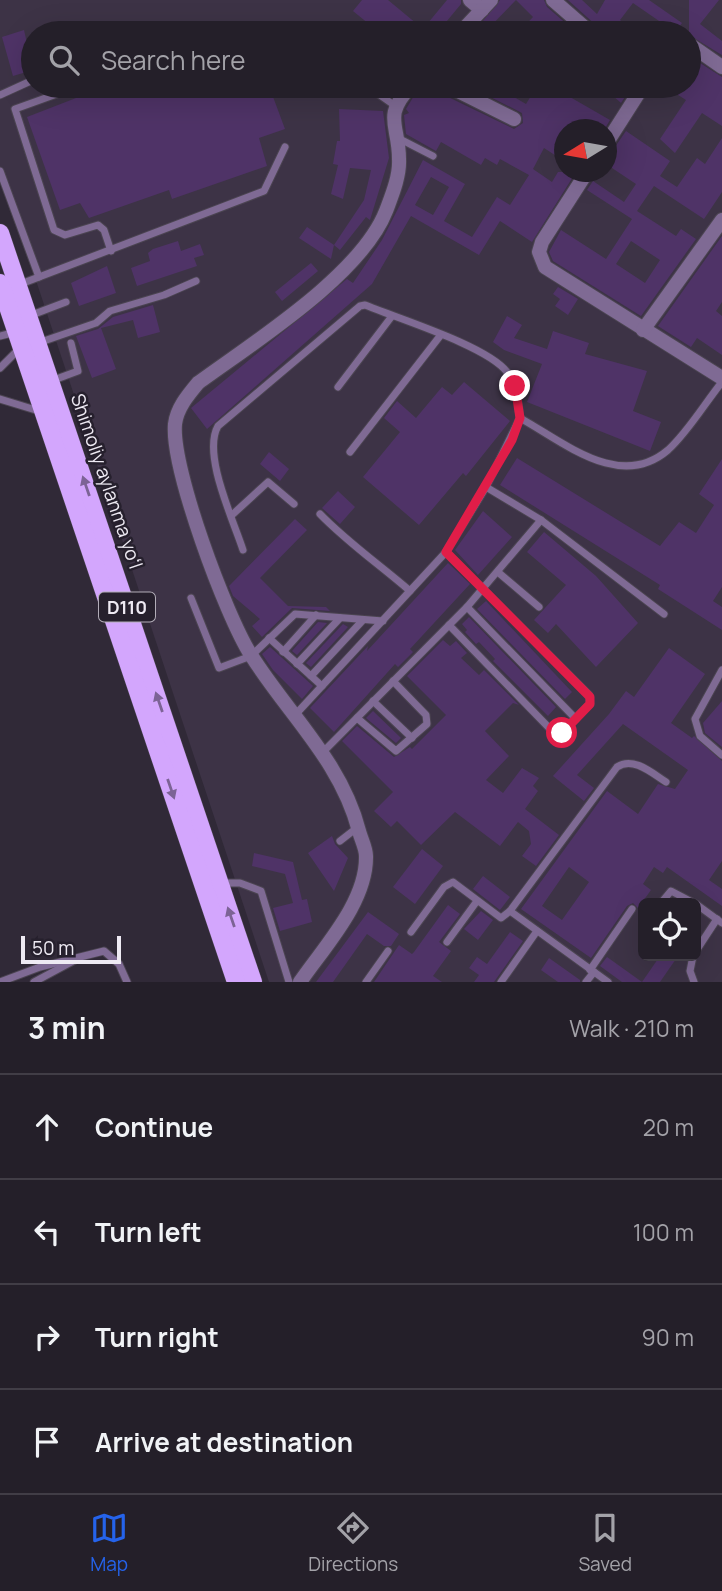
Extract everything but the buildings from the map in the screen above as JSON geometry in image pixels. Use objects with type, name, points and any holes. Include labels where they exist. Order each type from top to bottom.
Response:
[{"type":"main road","name":"Shimoliy aylanma yoʻl","points":[[0,233],[19,339],[45,414],[89,519],[253,982]]},
{"type":"main road","name":"Shimoliy aylanma yoʻl","points":[[9,284],[28,316],[19,339]]},
{"type":"main road","name":"Shimoliy aylanma yoʻl","points":[[19,339],[51,381],[89,519],[236,982]]},
{"type":"street","points":[[470,0],[486,5],[471,21]]},
{"type":"street","points":[[553,0],[577,21]]},
{"type":"street","points":[[701,52],[722,67]]},
{"type":"street","points":[[300,982],[356,897],[366,856],[344,790],[323,752],[251,656],[232,621],[201,533],[175,444],[175,423],[187,396],[198,383],[325,286],[375,232],[396,179],[399,159],[394,136],[394,105],[400,98]]},
{"type":"street","points":[[472,98],[514,119]]},
{"type":"street","points":[[617,128],[636,98]]},
{"type":"street","points":[[581,182],[542,242],[541,260],[557,276],[722,380]]},
{"type":"street","points":[[643,330],[722,220]]},
{"type":"lane","points":[[0,95],[21,85]]},
{"type":"lane","points":[[46,98],[15,109],[54,230],[65,235],[91,224],[98,225],[104,230],[111,251]]},
{"type":"lane","points":[[384,98],[394,105]]},
{"type":"lane","points":[[394,136],[433,156]]},
{"type":"lane","points":[[9,284],[39,277],[111,251],[264,191],[285,147]]},
{"type":"lane","points":[[0,171],[39,277]]},
{"type":"lane","points":[[0,368],[19,339],[96,323],[110,311],[164,295],[196,281]]},
{"type":"lane","points":[[28,316],[66,302]]},
{"type":"lane","points":[[243,550],[212,448],[218,426],[360,306],[392,316],[488,355],[507,372],[515,386],[520,418],[486,487],[446,552],[296,714]]},
{"type":"lane","points":[[338,387],[392,316]]},
{"type":"lane","points":[[350,452],[440,336]]},
{"type":"lane","points":[[51,381],[78,370],[71,343]]},
{"type":"lane","points":[[520,418],[589,457],[618,468],[635,466],[653,461],[670,448],[722,380]]},
{"type":"lane","points":[[0,399],[45,414]]},
{"type":"lane","points":[[232,515],[268,482],[294,504]]},
{"type":"lane","points":[[486,487],[541,520],[664,614]]},
{"type":"lane","points":[[320,513],[340,534],[353,541],[410,591]]},
{"type":"lane","points":[[323,752],[499,573],[541,520]]},
{"type":"lane","points":[[446,552],[590,697],[590,704],[559,735],[555,734],[449,625]]},
{"type":"lane","points":[[499,573],[539,607]]},
{"type":"lane","points":[[191,598],[218,668],[251,656],[295,614],[383,621]]},
{"type":"lane","points":[[467,607],[576,719]]},
{"type":"lane","points":[[283,652],[316,615]]},
{"type":"lane","points":[[297,664],[340,618]]},
{"type":"lane","points":[[311,676],[363,620]]},
{"type":"lane","points":[[268,638],[322,686]]},
{"type":"lane","points":[[722,670],[695,719],[700,736],[722,755]]},
{"type":"lane","points":[[357,718],[393,750],[399,750],[412,738],[428,720],[393,681]]},
{"type":"lane","points":[[373,701],[412,738]]},
{"type":"lane","points":[[411,932],[448,884],[459,885],[500,918],[510,911],[617,767],[626,763],[634,764],[666,782]]},
{"type":"lane","points":[[340,841],[358,827]]},
{"type":"lane","points":[[220,883],[240,883],[261,891],[289,982]]},
{"type":"lane","points":[[665,898],[671,891],[684,898]]},
{"type":"lane","points":[[447,942],[477,901]]},
{"type":"lane","points":[[701,908],[719,921],[701,944]]},
{"type":"lane","points":[[586,982],[632,909]]},
{"type":"lane","points":[[510,911],[608,982]]},
{"type":"lane","points":[[501,982],[537,931]]},
{"type":"lane","points":[[366,982],[388,951]]},
{"type":"lane","points":[[0,982],[93,952],[109,953],[119,964],[127,982]]},
{"type":"lane","points":[[34,982],[81,956]]},
{"type":"lane","points":[[692,961],[690,971],[694,982]]},
{"type":"shaded area","points":[[0,0],[722,0],[722,982],[269,982],[0,172]]},
{"type":"route","points":[[515,386],[520,418],[512,440],[446,552],[590,697],[590,704],[562,733]]}]
